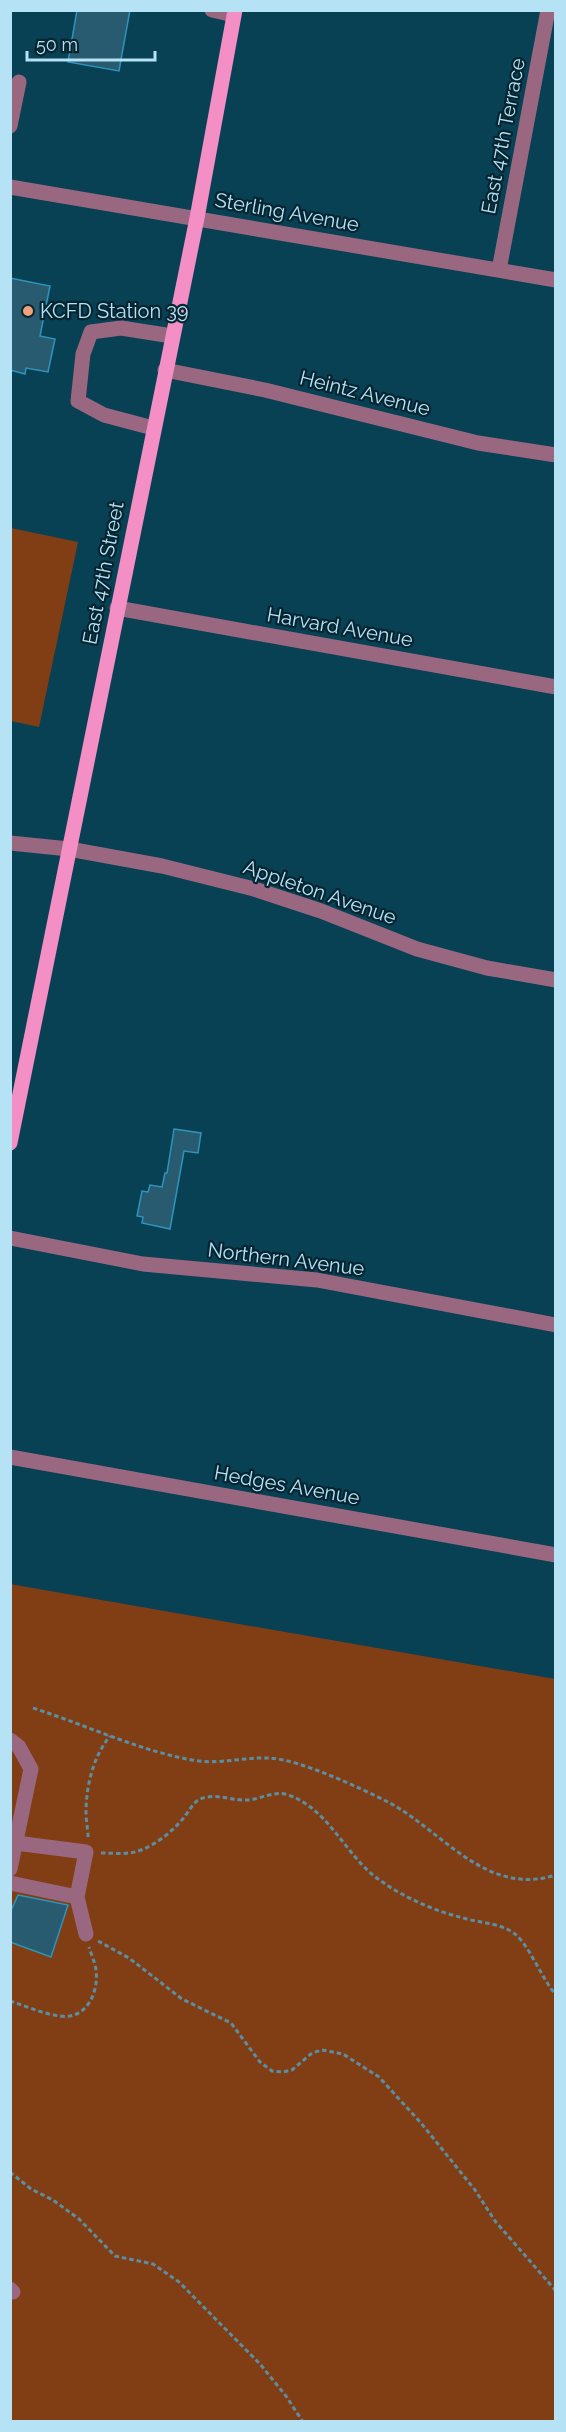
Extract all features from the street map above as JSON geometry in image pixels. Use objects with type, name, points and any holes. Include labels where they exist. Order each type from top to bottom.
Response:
[{"type":"main road","name":"East 47th Street","points":[[10,1143],[235,13]]},
{"type":"street","points":[[212,10],[235,13]]},
{"type":"street","name":"East 47th Terrace","points":[[499,270],[548,10]]},
{"type":"street","points":[[10,126],[19,82]]},
{"type":"street","name":"Sterling Avenue","points":[[10,187],[555,279]]},
{"type":"street","points":[[153,428],[104,415],[78,401],[83,354],[91,332],[121,328],[172,336]]},
{"type":"street","name":"Heintz Avenue","points":[[165,370],[265,390],[478,443],[555,455]]},
{"type":"street","name":"Harvard Avenue","points":[[117,608],[555,687]]},
{"type":"street","name":"Appleton Avenue","points":[[10,843],[69,849],[162,866],[254,889],[321,911],[417,949],[487,968],[555,980]]},
{"type":"street","name":"Northern Avenue","points":[[10,1238],[143,1264],[317,1280],[555,1325]]},
{"type":"street","name":"Hedges Avenue","points":[[10,1456],[555,1555]]},
{"type":"street","points":[[10,1740],[19,1747],[31,1768],[10,1869]]},
{"type":"street","points":[[16,1844],[86,1852],[77,1897],[86,1934]]},
{"type":"street","points":[[10,1883],[77,1897]]},
{"type":"path","points":[[33,1708],[75,1721],[111,1736],[193,1761],[210,1763],[272,1758],[304,1767],[390,1803],[449,1846],[487,1869],[519,1880],[540,1880],[555,1875]]},
{"type":"path","points":[[111,1736],[99,1754],[88,1783],[86,1852],[130,1853],[143,1849],[171,1830],[193,1804],[204,1797],[218,1796],[248,1800],[268,1795],[287,1794],[312,1808],[350,1853],[380,1881],[433,1908],[504,1928],[515,1934],[524,1944],[555,1995]]},
{"type":"path","points":[[10,2001],[60,2016],[76,2016],[87,2008],[95,1992],[96,1971],[86,1934]]},
{"type":"path","points":[[86,1934],[129,1958],[182,1999],[231,2023],[260,2062],[272,2071],[292,2070],[312,2053],[322,2050],[344,2054],[379,2077],[421,2122],[495,2221],[555,2291]]},
{"type":"path","points":[[10,2172],[31,2189],[53,2200],[79,2219],[115,2256],[153,2264],[179,2282],[260,2364],[303,2421]]},
{"type":"shaded area","points":[[11,528],[78,542],[39,727],[11,721]]},
{"type":"shaded area","points":[[10,1584],[555,1679],[555,2421],[11,2421]]},
{"type":"building","points":[[77,10],[130,10],[119,71],[68,62]]},
{"type":"building","name":"KCFD Station 39","points":[[10,278],[50,286],[40,336],[55,339],[48,372],[26,368],[25,374],[10,370]]},
{"type":"building","points":[[174,1129],[201,1133],[198,1153],[184,1151],[170,1229],[142,1223],[143,1217],[137,1216],[142,1191],[148,1192],[150,1185],[162,1187],[165,1173],[167,1173]]},
{"type":"building","points":[[18,1895],[68,1905],[51,1957],[10,1942],[10,1913]]},
{"type":"place","name":"KCFD Station 39","points":[[28,311]]}]
